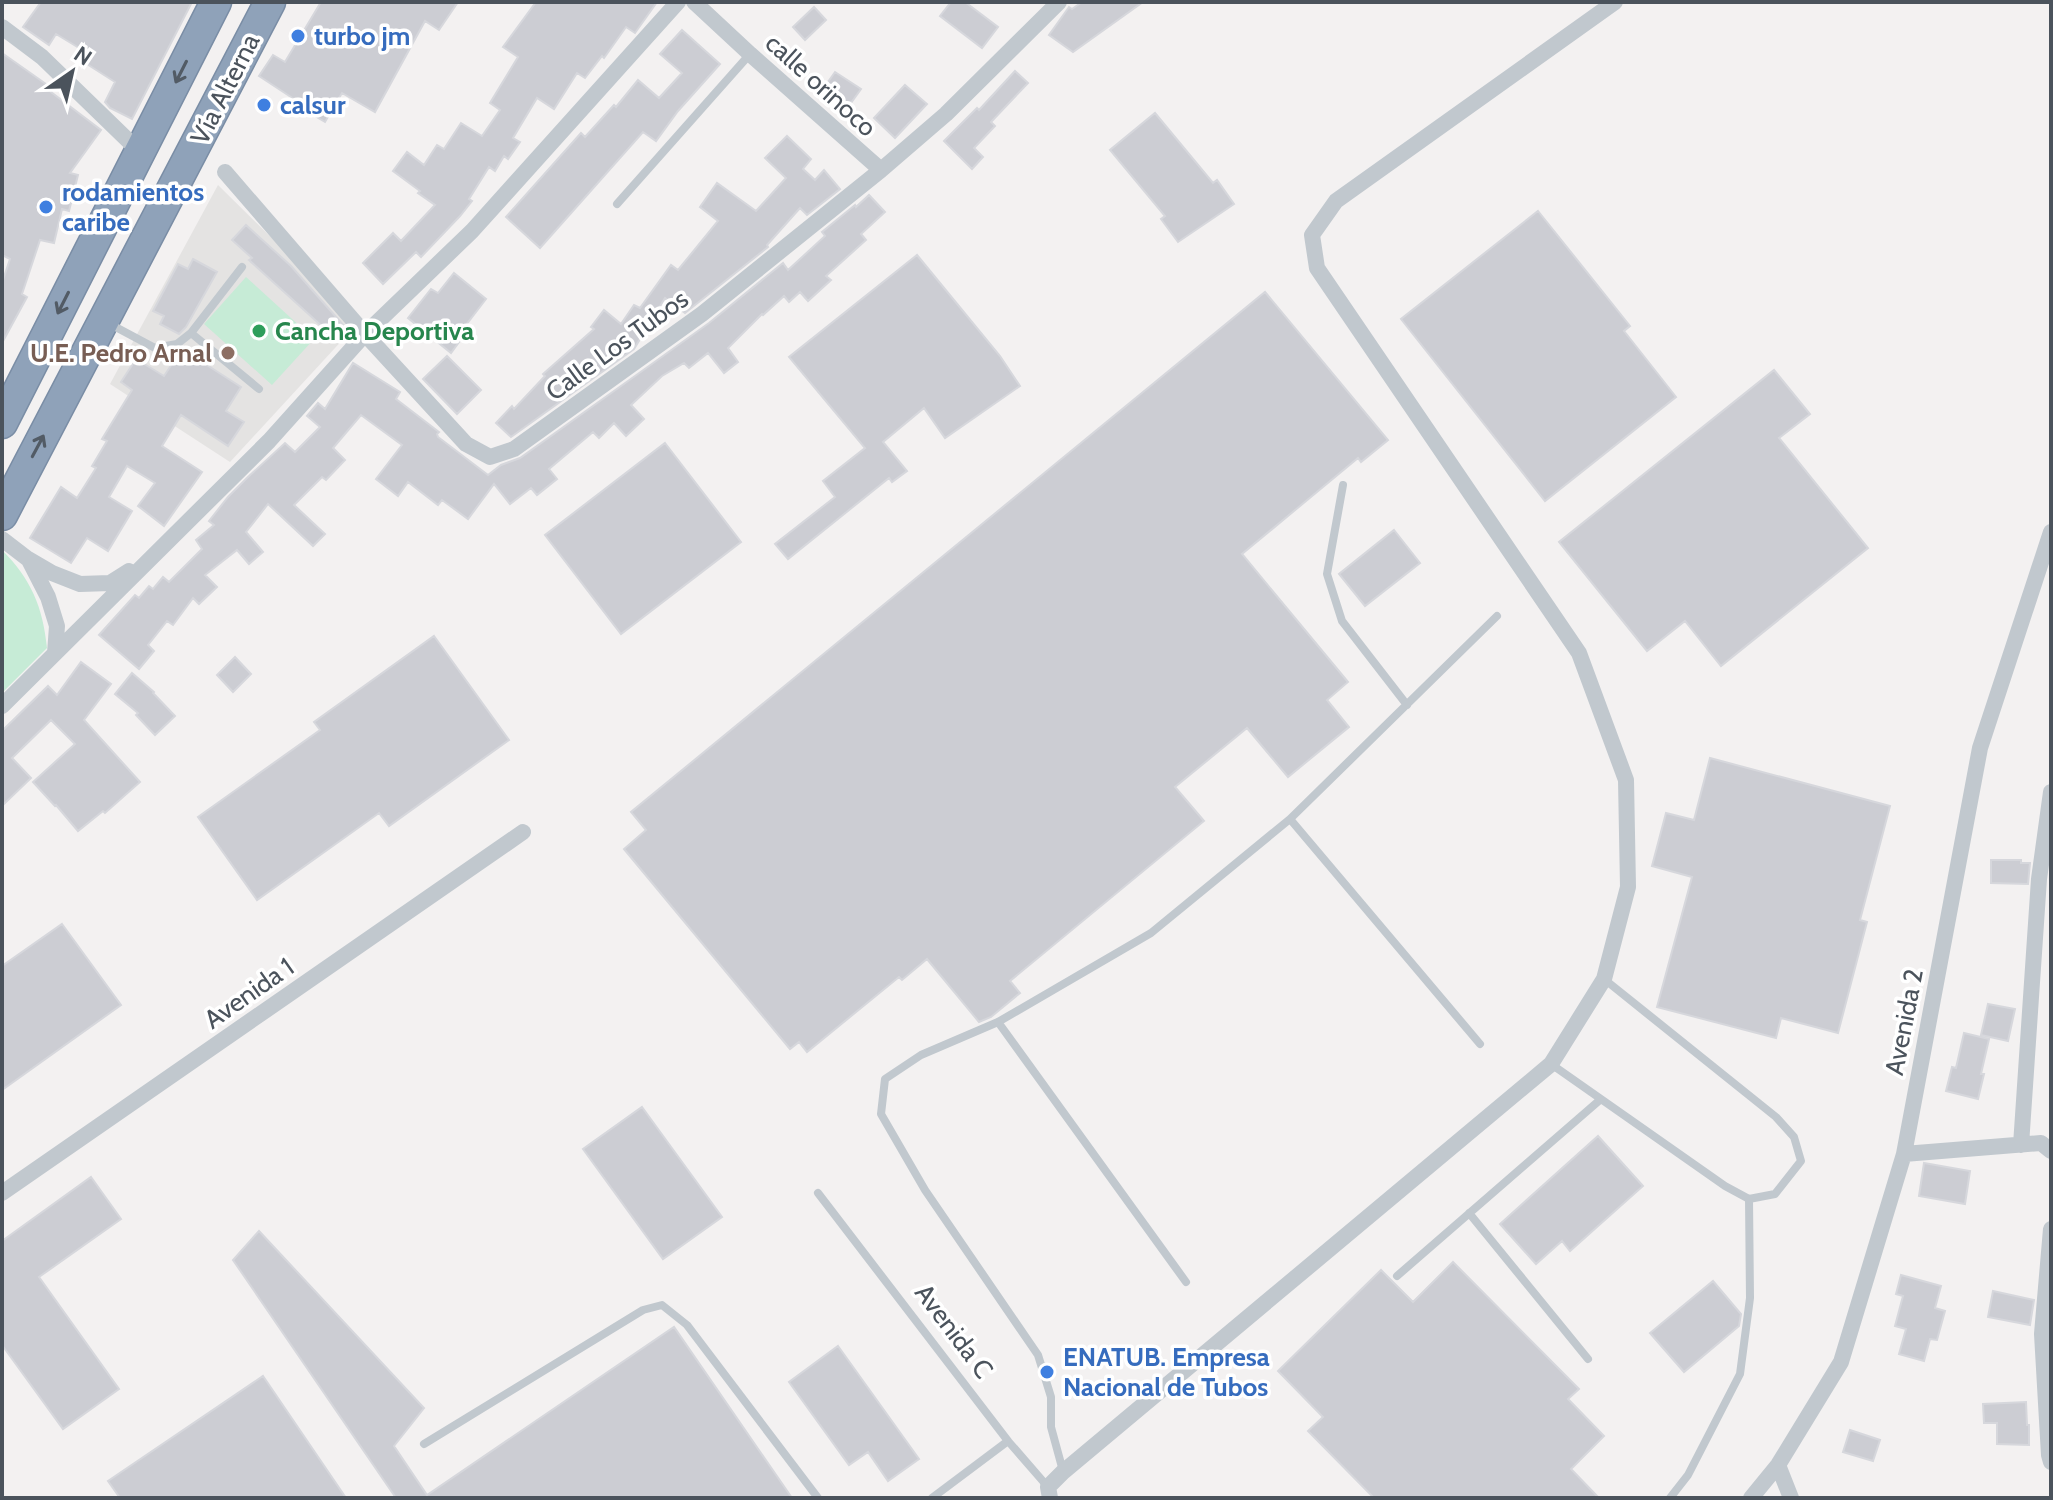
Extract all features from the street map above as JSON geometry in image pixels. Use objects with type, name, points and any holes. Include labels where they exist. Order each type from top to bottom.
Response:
[{"type":"highway","name":"Vía Alterna","points":[[2,423],[216,2]]},
{"type":"highway","name":"Vía Alterna","points":[[2,515],[270,2]]},
{"type":"street","points":[[2,706],[269,441],[365,334],[472,231],[678,2]]},
{"type":"street","name":"calle orinoco","points":[[694,2],[881,170]]},
{"type":"street","name":"Calle Los Tubos","points":[[225,172],[365,334],[466,444],[490,457],[514,449],[702,314],[946,114],[1059,2]]},
{"type":"street","points":[[1049,1493],[1063,1472],[1551,1064],[1604,979],[1628,887],[1626,780],[1579,653],[1317,268],[1312,235],[1336,201],[1615,2]]},
{"type":"street","points":[[2,27],[42,57],[140,152]]},
{"type":"street","name":"Avenida 2","points":[[1751,1498],[1778,1465],[1841,1362],[1904,1154],[1980,748],[2051,532]]},
{"type":"street","points":[[2,539],[52,573],[80,584],[110,583],[154,555]]},
{"type":"street","points":[[28,559],[48,597],[57,626],[55,653]]},
{"type":"street","points":[[2021,1145],[2039,879],[2051,792]]},
{"type":"street","name":"Avenida 1","points":[[2,1193],[523,832]]},
{"type":"street","points":[[1904,1154],[2041,1143],[2051,1151]]},
{"type":"street","points":[[2051,1229],[2042,1334],[2051,1462]]},
{"type":"street","points":[[1778,1465],[1791,1498]]},
{"type":"lane","points":[[617,204],[750,54]]},
{"type":"lane","points":[[104,321],[155,348],[177,344],[191,333],[242,267]]},
{"type":"lane","points":[[191,333],[259,389]]},
{"type":"lane","points":[[1343,485],[1327,574],[1342,621],[1407,705]]},
{"type":"lane","points":[[1063,1472],[1051,1427],[1051,1397],[1038,1355],[925,1190],[881,1114],[885,1079],[921,1055],[998,1022],[1151,933],[1290,819],[1497,616]]},
{"type":"lane","points":[[1290,819],[1480,1044]]},
{"type":"lane","points":[[1551,1064],[1725,1186],[1749,1199],[1775,1194],[1801,1161],[1794,1137],[1776,1117],[1604,979]]},
{"type":"lane","points":[[998,1022],[1186,1282]]},
{"type":"lane","points":[[1397,1276],[1601,1099]]},
{"type":"lane","name":"Avenida C","points":[[818,1193],[1049,1493]]},
{"type":"lane","points":[[1670,1498],[1688,1475],[1740,1374],[1750,1298],[1749,1199]]},
{"type":"lane","points":[[1469,1213],[1588,1359]]},
{"type":"lane","points":[[424,1444],[643,1310],[662,1305],[687,1325],[818,1498]]},
{"type":"lane","points":[[932,1498],[1008,1441]]},
{"type":"shaded area","name":"U.E. Pedro Arnal","points":[[218,185],[358,323],[230,462],[110,384]]},
{"type":"green space","name":"Cancha Deportiva","points":[[246,277],[314,339],[272,385],[204,324]]},
{"type":"green space","points":[[2,550],[21,572],[34,594],[47,648],[2,693]]},
{"type":"building","points":[[41,2],[192,2],[132,119],[110,108],[105,102],[115,82],[79,59],[84,51],[56,34],[49,45],[23,27]]},
{"type":"building","points":[[321,2],[458,2],[439,30],[425,21],[375,112],[342,93],[325,122],[259,76],[273,55],[285,62]]},
{"type":"building","points":[[536,2],[657,2],[635,33],[626,27],[585,78],[577,73],[554,109],[537,98],[513,138],[520,142],[508,159],[504,156],[495,171],[489,167],[469,199],[472,201],[421,257],[416,252],[383,284],[363,263],[393,233],[401,241],[435,205],[393,171],[407,152],[424,165],[437,145],[444,149],[461,123],[482,136],[500,110],[490,103],[518,57],[503,47]]},
{"type":"building","points":[[951,2],[965,2],[998,27],[982,48],[940,16]]},
{"type":"building","points":[[1082,2],[1143,2],[1073,52],[1049,35],[1069,7],[1072,9]]},
{"type":"building","points":[[814,7],[826,20],[805,40],[793,27]]},
{"type":"building","points":[[682,30],[720,64],[656,141],[643,132],[540,248],[506,217],[581,133],[585,137],[638,80],[659,98],[682,73],[660,54]]},
{"type":"building","points":[[2,53],[53,89],[51,92],[101,130],[70,173],[78,175],[69,211],[62,209],[54,243],[40,240],[22,294],[27,297],[2,343],[2,283],[10,259],[2,255]]},
{"type":"building","points":[[1015,71],[1028,83],[991,122],[995,126],[974,148],[983,157],[972,169],[944,141],[977,108],[979,110]]},
{"type":"building","points":[[835,72],[861,89],[848,107],[823,89]]},
{"type":"building","points":[[905,85],[927,104],[895,138],[874,118]]},
{"type":"building","points":[[1155,113],[1213,183],[1217,180],[1234,204],[1178,242],[1161,219],[1165,216],[1110,150]]},
{"type":"building","points":[[787,136],[811,159],[803,169],[815,180],[824,170],[840,189],[807,215],[800,208],[768,247],[685,313],[665,298],[634,349],[511,437],[496,423],[512,406],[514,409],[545,376],[543,374],[594,329],[591,327],[604,310],[621,324],[634,305],[640,308],[671,265],[678,270],[718,221],[700,207],[717,183],[756,211],[786,178],[765,158]]},
{"type":"building","points":[[869,195],[885,212],[861,234],[866,240],[826,276],[831,280],[808,301],[800,292],[789,302],[784,296],[762,314],[728,348],[738,362],[724,373],[708,353],[689,368],[684,363],[662,376],[631,405],[644,419],[626,436],[614,423],[599,438],[593,432],[549,469],[557,479],[537,495],[531,488],[510,504],[494,484],[468,519],[442,500],[438,505],[408,482],[398,496],[376,479],[402,445],[361,415],[333,448],[345,460],[326,480],[322,477],[294,505],[325,534],[313,546],[268,504],[246,532],[263,552],[249,564],[237,550],[205,575],[217,587],[199,604],[193,598],[173,625],[167,621],[148,645],[154,651],[139,669],[99,635],[135,595],[139,598],[149,586],[153,589],[163,577],[169,582],[202,549],[196,540],[214,525],[209,521],[248,477],[285,443],[295,452],[320,427],[307,416],[318,403],[325,409],[353,363],[400,392],[396,399],[439,432],[438,437],[488,475],[501,465],[520,458],[709,323],[783,263],[788,270],[825,236],[822,232]]},
{"type":"building","points":[[1538,211],[1630,326],[1624,331],[1676,397],[1545,501],[1401,319]]},
{"type":"building","points":[[246,225],[291,266],[345,327],[335,338],[249,260],[252,258],[232,240]]},
{"type":"building","points":[[917,255],[1000,356],[1020,386],[945,438],[924,408],[883,442],[907,471],[892,482],[889,478],[788,559],[775,544],[835,497],[823,481],[865,448],[789,357]]},
{"type":"building","points":[[193,259],[217,272],[179,334],[160,324],[164,316],[153,311],[178,264],[188,269]]},
{"type":"building","points":[[454,273],[486,299],[463,329],[467,331],[451,353],[408,318],[431,289],[438,293]]},
{"type":"building","points":[[1265,292],[1388,440],[1361,462],[1358,458],[1242,554],[1348,682],[1327,700],[1349,727],[1288,777],[1247,728],[1175,787],[1204,821],[1010,981],[1020,993],[991,1017],[979,1022],[927,959],[902,980],[899,977],[807,1052],[799,1042],[790,1049],[624,849],[646,830],[631,812]]},
{"type":"building","points":[[182,349],[241,387],[226,411],[244,422],[228,446],[181,415],[162,446],[202,472],[164,526],[138,506],[155,483],[127,466],[109,497],[132,511],[108,551],[87,538],[71,563],[30,538],[61,487],[77,498],[96,468],[92,466],[107,441],[102,439],[132,390],[121,382],[136,359],[164,376]]},
{"type":"building","points":[[447,356],[481,390],[457,414],[423,379]]},
{"type":"building","points":[[1774,370],[1810,414],[1779,438],[1868,548],[1721,666],[1685,621],[1647,651],[1559,542]]},
{"type":"building","points":[[665,443],[741,542],[621,634],[545,535]]},
{"type":"building","points":[[1394,530],[1420,563],[1365,606],[1339,574]]},
{"type":"building","points":[[434,636],[509,740],[389,826],[379,813],[257,900],[198,817],[320,730],[314,722]]},
{"type":"building","points":[[235,657],[251,674],[233,692],[217,675]]},
{"type":"building","points":[[81,662],[111,684],[84,720],[140,782],[105,813],[103,811],[78,831],[33,782],[75,744],[51,720],[12,758],[31,778],[2,806],[2,731],[48,686],[57,695]]},
{"type":"building","points":[[132,673],[175,716],[155,735],[136,715],[138,713],[115,694]]},
{"type":"building","points":[[1710,758],[1890,806],[1860,920],[1867,922],[1838,1033],[1781,1018],[1776,1038],[1657,1007],[1692,877],[1652,866],[1666,813],[1694,820]]},
{"type":"building","points":[[1991,860],[2030,863],[2028,884],[1991,883]]},
{"type":"building","points":[[62,924],[121,1005],[2,1090],[2,966]]},
{"type":"building","points":[[1988,1004],[2015,1009],[2008,1041],[1981,1035]]},
{"type":"building","points":[[1964,1033],[1989,1039],[1978,1099],[1946,1091],[1952,1067],[1956,1068]]},
{"type":"building","points":[[642,1107],[722,1217],[663,1259],[583,1149]]},
{"type":"building","points":[[1598,1136],[1643,1186],[1570,1251],[1562,1241],[1536,1264],[1500,1224]]},
{"type":"building","points":[[1924,1163],[1970,1171],[1965,1204],[1919,1196]]},
{"type":"building","points":[[91,1177],[121,1219],[39,1277],[119,1389],[63,1429],[2,1345],[2,1241]]},
{"type":"building","points":[[259,1231],[424,1408],[394,1446],[427,1495],[674,1327],[792,1498],[396,1498],[233,1260]]},
{"type":"building","points":[[1453,1262],[1579,1389],[1568,1399],[1604,1436],[1571,1469],[1599,1498],[1374,1498],[1308,1431],[1323,1417],[1278,1371],[1381,1270],[1413,1302]]},
{"type":"building","points":[[1901,1275],[1941,1286],[1935,1308],[1945,1311],[1937,1340],[1930,1339],[1924,1361],[1899,1354],[1906,1329],[1895,1326],[1903,1296],[1896,1294]]},
{"type":"building","points":[[1713,1281],[1741,1314],[1739,1326],[1684,1372],[1650,1333]]},
{"type":"building","points":[[1993,1291],[2034,1300],[2030,1325],[1988,1317]]},
{"type":"building","points":[[838,1346],[919,1459],[888,1481],[868,1452],[849,1465],[789,1382]]},
{"type":"building","points":[[263,1376],[346,1498],[120,1498],[108,1481]]},
{"type":"building","points":[[2026,1402],[2029,1445],[1997,1444],[1997,1423],[1984,1423],[1983,1404]]},
{"type":"building","points":[[1850,1430],[1880,1440],[1873,1461],[1843,1452]]},
{"type":"place","name":"turbo jm","points":[[298,36]]},
{"type":"place","name":"calsur","points":[[264,105]]},
{"type":"place","name":"rodamientos caribe","points":[[46,207]]},
{"type":"place","name":"Cancha Deportiva","points":[[259,331]]},
{"type":"place","name":"U.E. Pedro Arnal","points":[[228,353]]},
{"type":"place","name":"ENATUB. Empresa Nacional de Tubos","points":[[1047,1372]]}]
